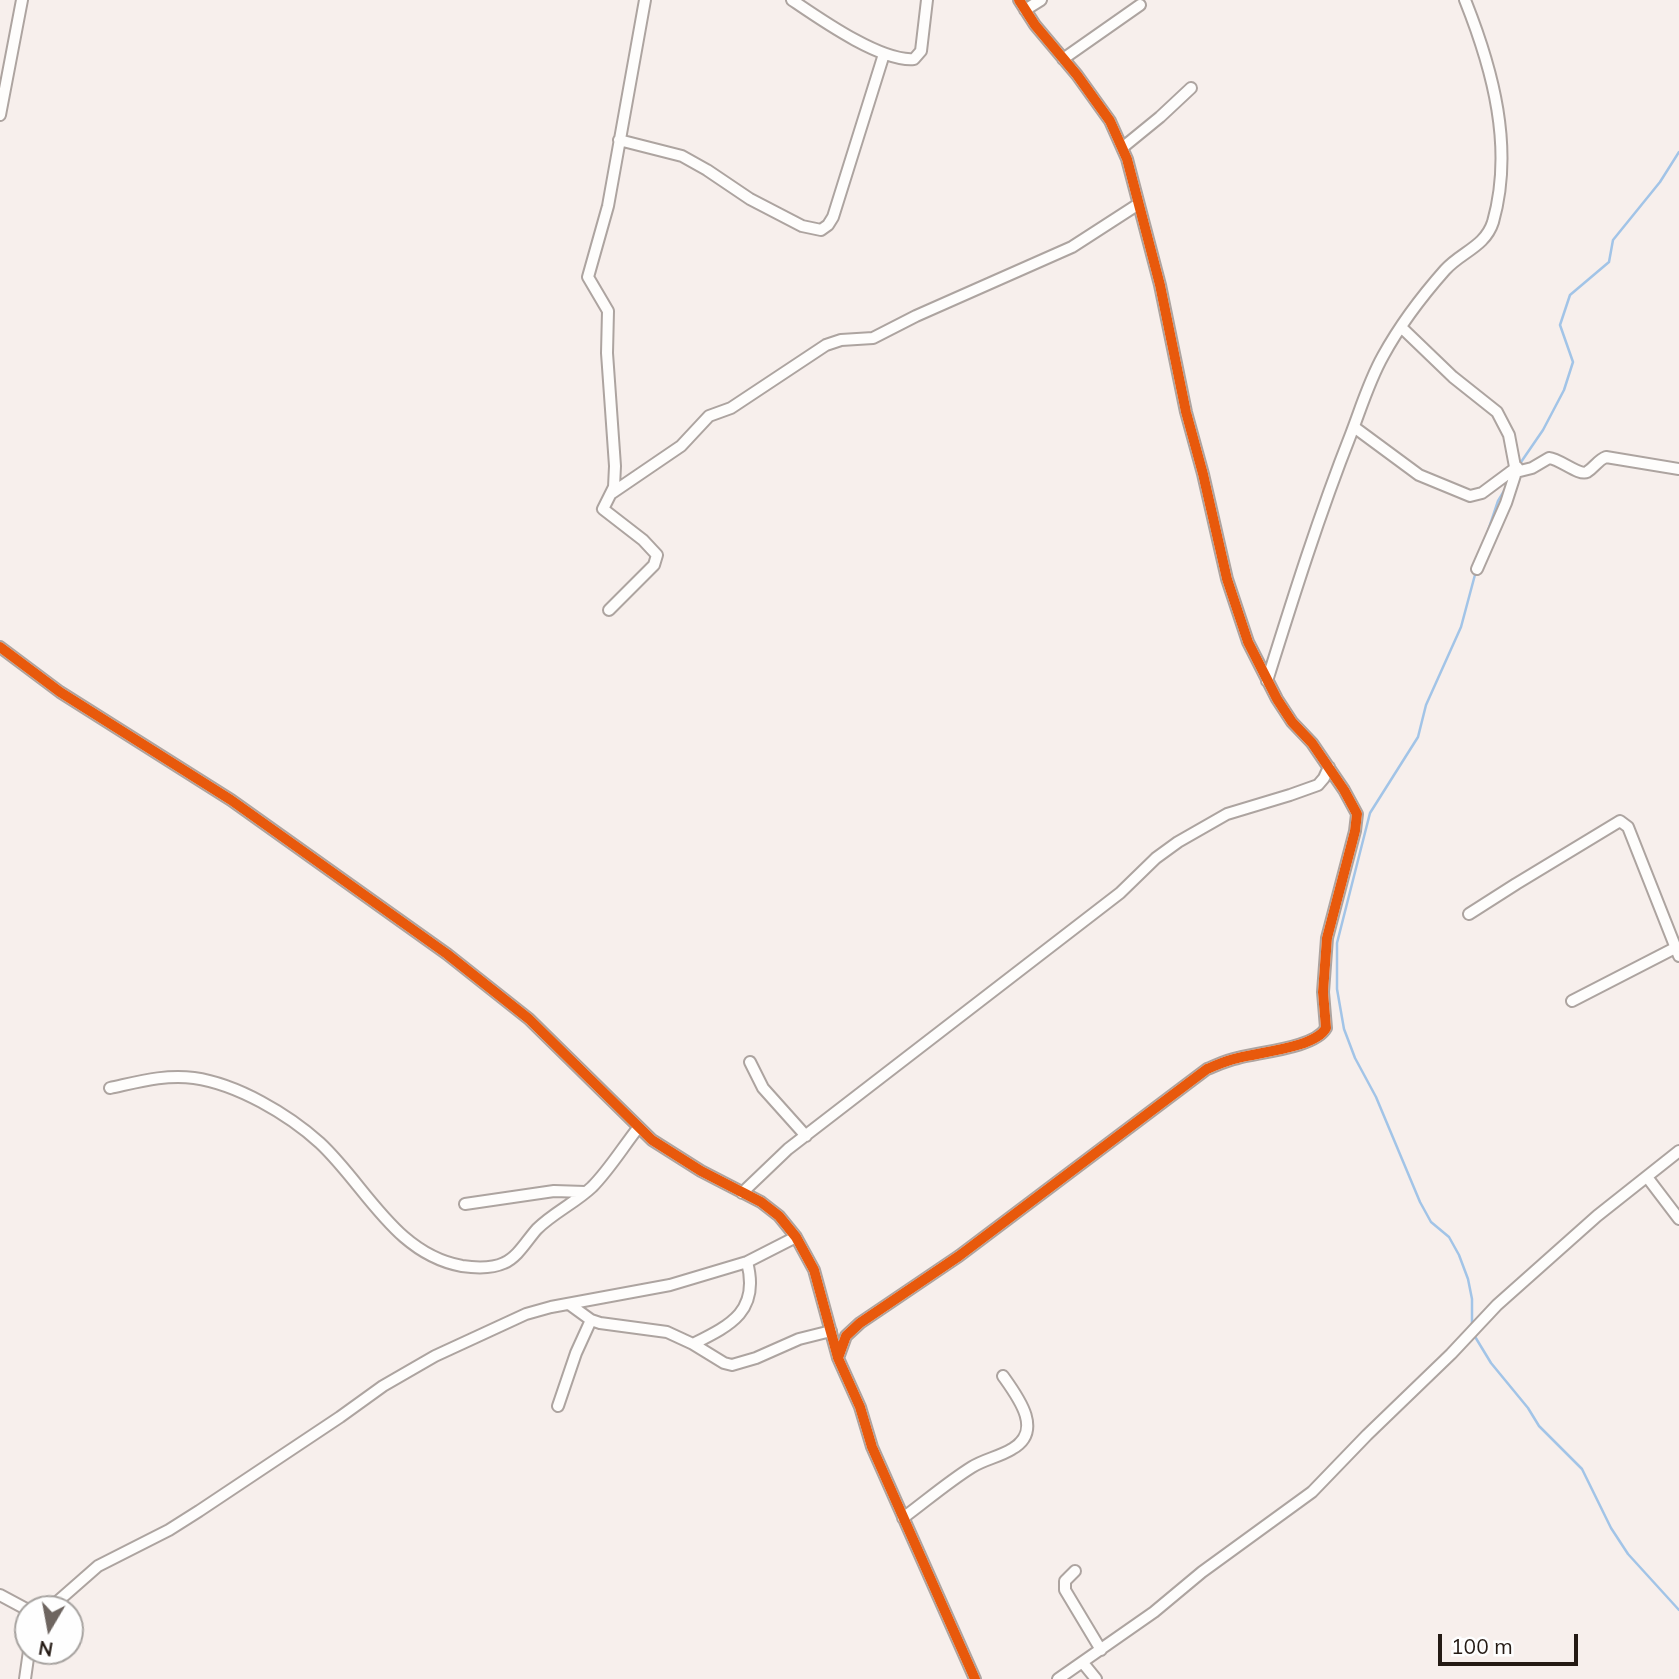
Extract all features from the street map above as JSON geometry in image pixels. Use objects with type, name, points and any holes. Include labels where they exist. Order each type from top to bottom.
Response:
[{"type":"street","points":[[0,115],[22,0]]},
{"type":"street","points":[[609,610],[654,565],[657,555],[643,540],[605,511],[604,507],[614,484],[615,450],[607,353],[608,311],[588,277],[608,206],[645,0]]},
{"type":"street","points":[[792,0],[884,54],[907,60],[918,57],[921,51],[927,0]]},
{"type":"street","points":[[838,1358],[846,1336],[860,1323],[959,1256],[1207,1069],[1239,1057],[1296,1045],[1324,1032],[1326,1028],[1323,992],[1328,939],[1357,814],[1329,767],[1312,743],[1292,722],[1267,681],[1248,642],[1227,579],[1186,412],[1160,285],[1122,148],[1105,113],[1022,5],[1041,0]]},
{"type":"street","points":[[1267,681],[1306,559],[1365,392],[1401,327],[1447,267],[1482,242],[1493,222],[1502,168],[1499,113],[1493,82],[1465,0]]},
{"type":"street","points":[[1063,59],[1140,5]]},
{"type":"street","points":[[620,139],[682,156],[750,199],[802,226],[821,230],[833,217],[884,54]]},
{"type":"street","points":[[1122,148],[1191,88]]},
{"type":"street","points":[[612,493],[681,446],[709,416],[731,408],[826,345],[841,340],[861,341],[873,338],[916,316],[1072,247],[1138,205]]},
{"type":"street","points":[[1401,327],[1452,377],[1500,415],[1509,435],[1516,470],[1506,503],[1477,569]]},
{"type":"street","points":[[1354,427],[1419,475],[1471,496],[1482,493],[1516,470],[1532,468],[1549,458],[1558,459],[1580,473],[1587,472],[1606,457],[1679,469]]},
{"type":"street","points":[[0,647],[60,692],[231,800],[480,978],[558,1046],[638,1128],[701,1171],[742,1192],[779,1216],[796,1237],[814,1270],[838,1358],[860,1408],[872,1447],[975,1679]]},
{"type":"street","points":[[742,1192],[806,1136],[1120,893],[1165,850],[1227,814],[1318,785],[1329,767]]},
{"type":"street","points":[[1469,914],[1620,821],[1628,827],[1677,952],[1572,1002]]},
{"type":"street","points":[[750,1062],[775,1103],[806,1136]]},
{"type":"street","points":[[110,1088],[158,1077],[194,1078],[226,1086],[264,1104],[290,1119],[321,1144],[393,1228],[407,1240],[432,1257],[476,1268],[492,1267],[511,1260],[538,1228],[585,1192],[638,1128]]},
{"type":"street","points":[[1058,1679],[1154,1612],[1242,1542],[1285,1514],[1312,1492],[1497,1305],[1597,1216],[1679,1152]]},
{"type":"street","points":[[1647,1177],[1679,1219]]},
{"type":"street","points":[[464,1205],[554,1191],[585,1192]]},
{"type":"street","points":[[65,1595],[98,1566],[169,1530],[403,1373],[526,1314],[670,1285],[747,1262],[796,1237]]},
{"type":"street","points":[[693,1344],[722,1329],[743,1312],[750,1288],[751,1275],[747,1262]]},
{"type":"street","points":[[569,1304],[591,1320],[656,1329],[693,1344],[710,1356],[732,1365],[749,1361],[799,1339],[831,1331]]},
{"type":"street","points":[[558,1406],[591,1320]]},
{"type":"street","points":[[903,1518],[966,1471],[1012,1450],[1021,1442],[1028,1417],[1022,1403],[1003,1376]]},
{"type":"street","points":[[1075,1571],[1065,1581],[1065,1590],[1101,1650]]},
{"type":"street","points":[[1083,1663],[1096,1679]]},
{"type":"waterway","points":[[1519,465],[1543,430],[1564,390],[1573,362],[1560,325],[1570,295],[1609,262],[1613,240],[1660,182],[1679,152]]},
{"type":"waterway","points":[[1486,537],[1498,501],[1507,486]]},
{"type":"waterway","points":[[1472,1325],[1472,1299],[1459,1255],[1449,1237],[1431,1222],[1420,1202],[1344,1029],[1337,989],[1337,943],[1370,813],[1418,737],[1426,705],[1461,627],[1476,571]]},
{"type":"waterway","points":[[1474,1335],[1491,1363],[1528,1408],[1539,1426],[1582,1469],[1611,1528],[1628,1554],[1679,1610]]},
{"type":"cycle path","points":[[838,1358],[846,1336],[860,1323],[959,1256],[1207,1069],[1234,1059],[1299,1045],[1320,1035],[1326,1028],[1323,992],[1327,938],[1355,831],[1357,814],[1344,790],[1277,699],[1248,642],[1227,579],[1186,412],[1160,285],[1127,159],[1110,121],[1077,75],[1035,25],[1019,0]]},
{"type":"cycle path","points":[[0,647],[60,692],[231,800],[447,954],[529,1019],[652,1140],[701,1171],[761,1202],[779,1216],[796,1237],[814,1270],[838,1358],[860,1407],[872,1447],[975,1679]]}]
